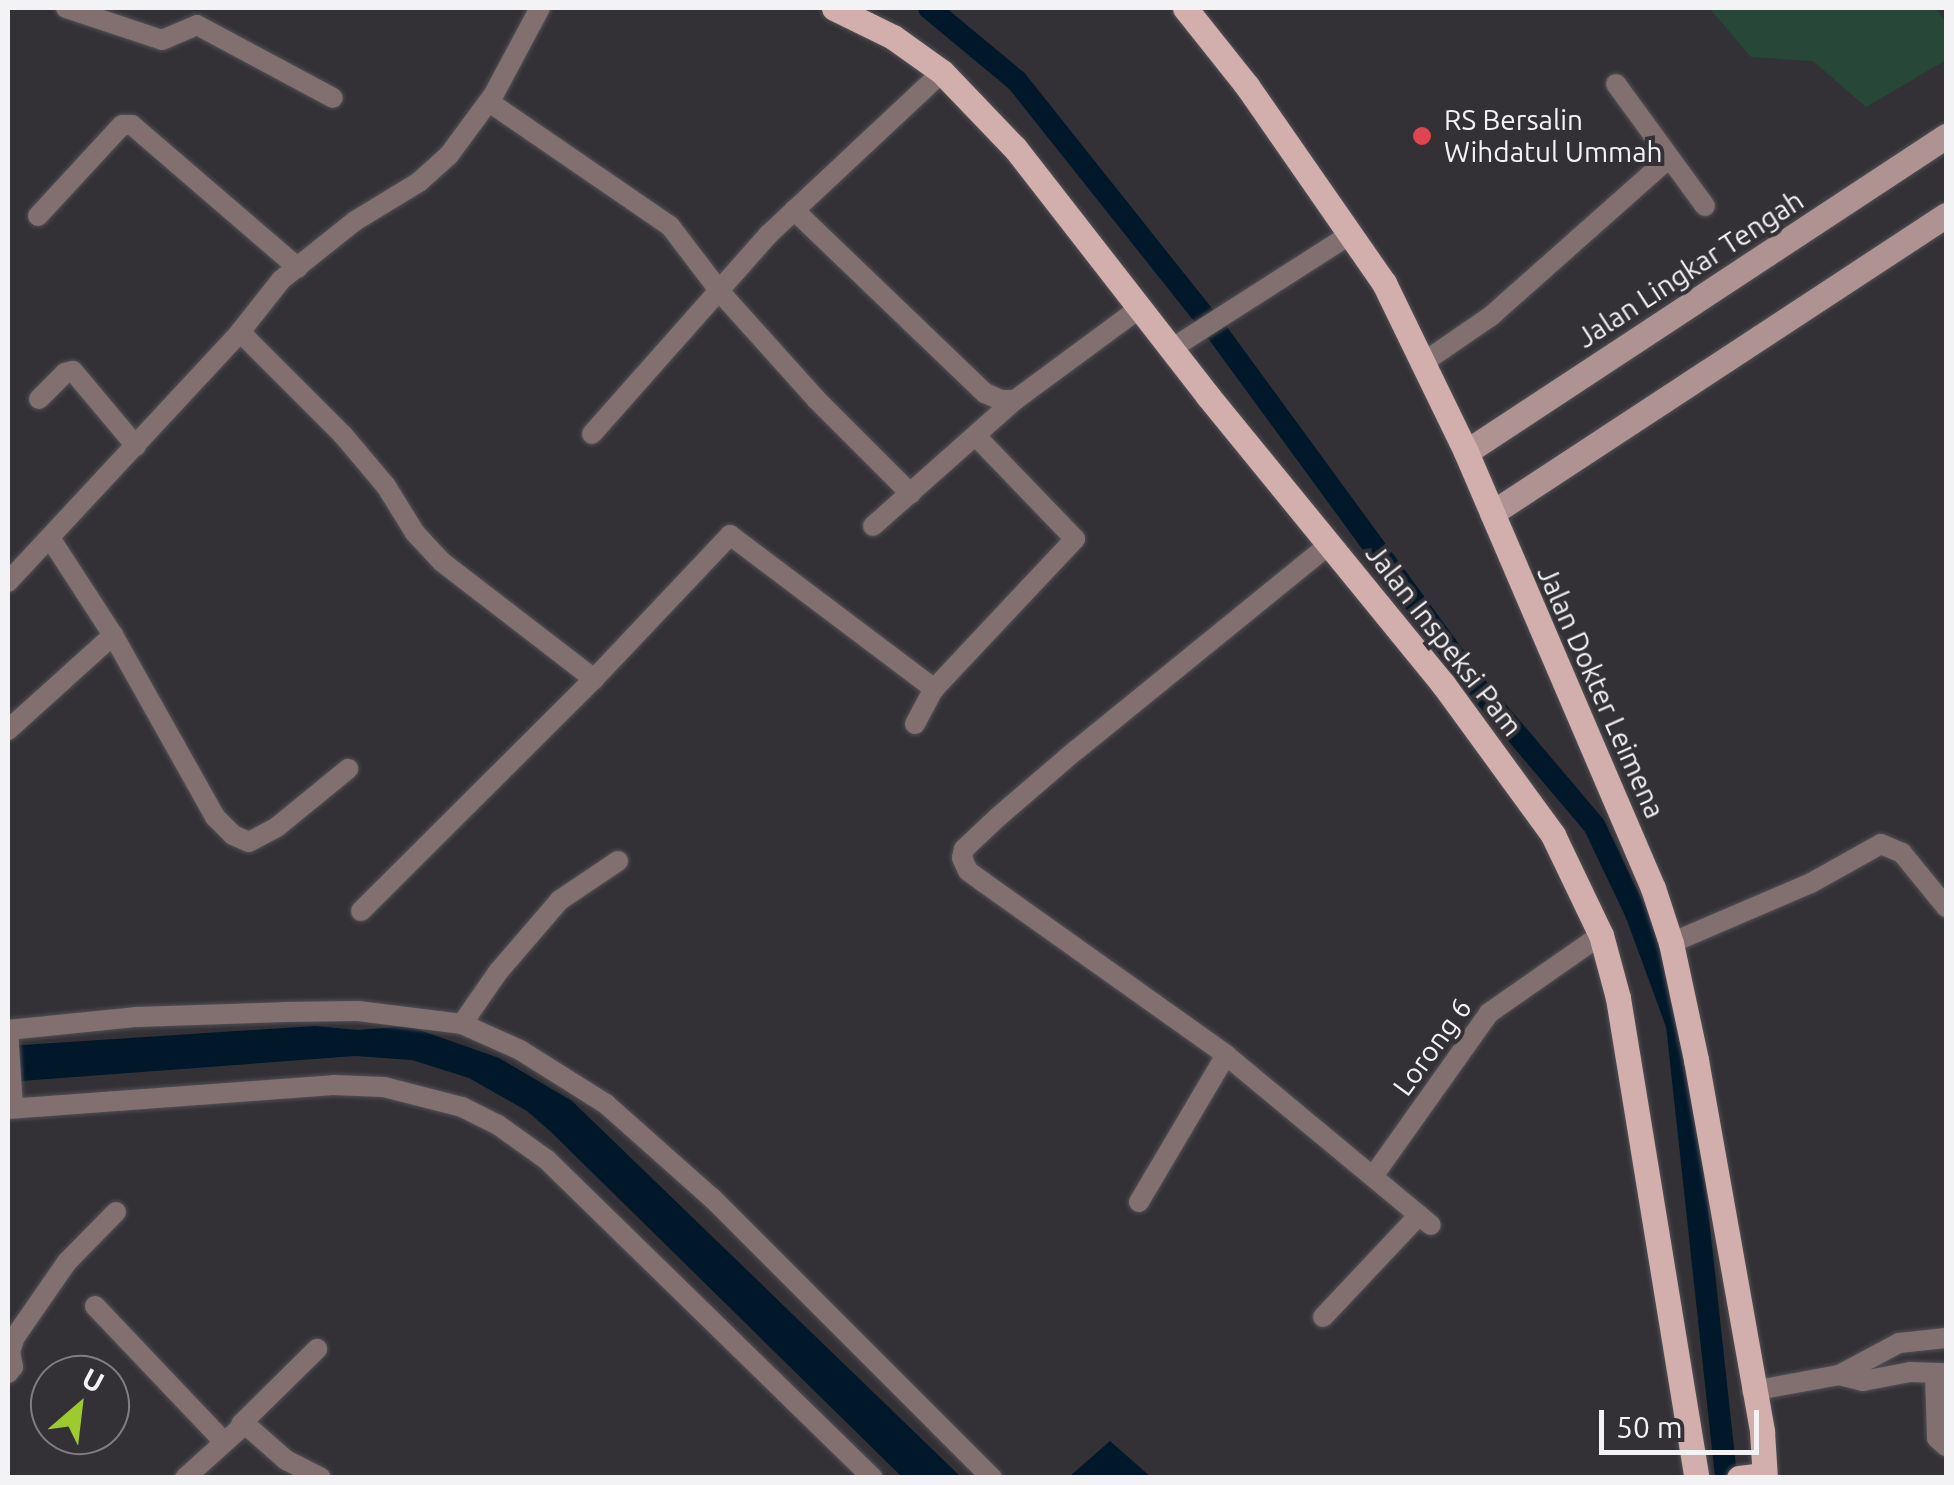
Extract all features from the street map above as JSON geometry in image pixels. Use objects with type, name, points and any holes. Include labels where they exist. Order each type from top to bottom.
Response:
[{"type":"main road","name":"Jalan Inspeksi Pam","points":[[834,8],[893,38],[942,72],[1015,148],[1522,787],[1553,836],[1602,935],[1618,998],[1696,1478]]},
{"type":"main road","name":"Jalan Dokter Leimena","points":[[1186,8],[1247,86],[1384,283],[1466,452],[1624,817],[1671,943],[1696,1060],[1752,1391],[1756,1477]]},
{"type":"main road","name":"Jalan Lingkar Tengah","points":[[1466,452],[1946,136]]},
{"type":"main road","points":[[1492,513],[1946,215]]},
{"type":"street","points":[[66,8],[162,40],[196,25],[333,98]]},
{"type":"street","points":[[8,582],[240,332],[281,280],[354,221],[419,182],[449,155],[489,102],[540,8]]},
{"type":"street","points":[[592,434],[794,210],[942,72]]},
{"type":"street","points":[[1616,84],[1704,206]]},
{"type":"street","points":[[489,102],[657,215],[861,448],[911,494]]},
{"type":"street","points":[[38,216],[122,125],[132,125],[298,268]]},
{"type":"street","points":[[1421,364],[1492,316],[1668,159]]},
{"type":"street","points":[[794,210],[985,392],[1001,400],[1015,400]]},
{"type":"street","points":[[1172,348],[1351,234]]},
{"type":"street","points":[[873,526],[1015,400],[1140,308]]},
{"type":"street","points":[[240,332],[342,435],[386,486],[414,534],[442,562],[594,679]]},
{"type":"street","points":[[40,399],[65,373],[73,371],[136,446]]},
{"type":"street","points":[[914,724],[934,689],[1075,538],[976,436]]},
{"type":"street","points":[[361,911],[594,679],[730,535],[934,689]]},
{"type":"street","points":[[50,538],[113,635],[215,817],[233,835],[249,842],[277,827],[348,769]]},
{"type":"street","points":[[1323,1316],[1425,1220],[1226,1055],[968,871],[964,849],[1076,750],[1331,543]]},
{"type":"street","points":[[8,729],[113,635]]},
{"type":"street","points":[[1671,943],[1811,883],[1881,844],[1902,853],[1940,885],[1946,907]]},
{"type":"street","points":[[462,1024],[498,972],[560,900],[618,861]]},
{"type":"street","name":"Lorong 6","points":[[1374,1176],[1489,1013],[1602,935]]},
{"type":"street","points":[[874,1478],[547,1160],[498,1125],[462,1107],[384,1087],[333,1085],[10,1108],[8,1030],[137,1016],[284,1012],[358,1012],[462,1024],[535,1059],[620,1116],[712,1198],[992,1478]]},
{"type":"street","points":[[1139,1202],[1226,1055]]},
{"type":"street","points":[[8,1373],[13,1367],[10,1352],[15,1337],[67,1262],[116,1212]]},
{"type":"street","points":[[95,1306],[223,1441]]},
{"type":"street","points":[[1839,1376],[1898,1343],[1946,1338]]},
{"type":"street","points":[[185,1478],[317,1349]]},
{"type":"street","points":[[1752,1391],[1839,1376],[1863,1380],[1941,1373],[1937,1438],[1946,1446]]},
{"type":"street","points":[[241,1424],[252,1427],[286,1460],[321,1478]]},
{"type":"green space","points":[[1709,8],[1935,8],[1946,22],[1946,60],[1866,107],[1813,61],[1751,57]]},
{"type":"water","points":[[315,1026],[358,1030],[408,1026],[499,1058],[572,1101],[961,1477],[902,1477],[551,1132],[527,1111],[469,1078],[412,1060],[355,1056],[8,1082],[8,1046]]},
{"type":"water","points":[[1110,1441],[1151,1477],[1069,1477]]},
{"type":"waterway","points":[[929,8],[1017,81],[1217,332],[1476,686],[1594,825],[1636,913],[1677,1025],[1726,1478]]},
{"type":"place","name":"RS Bersalin Wihdatul Ummah","points":[[1422,136]]}]
